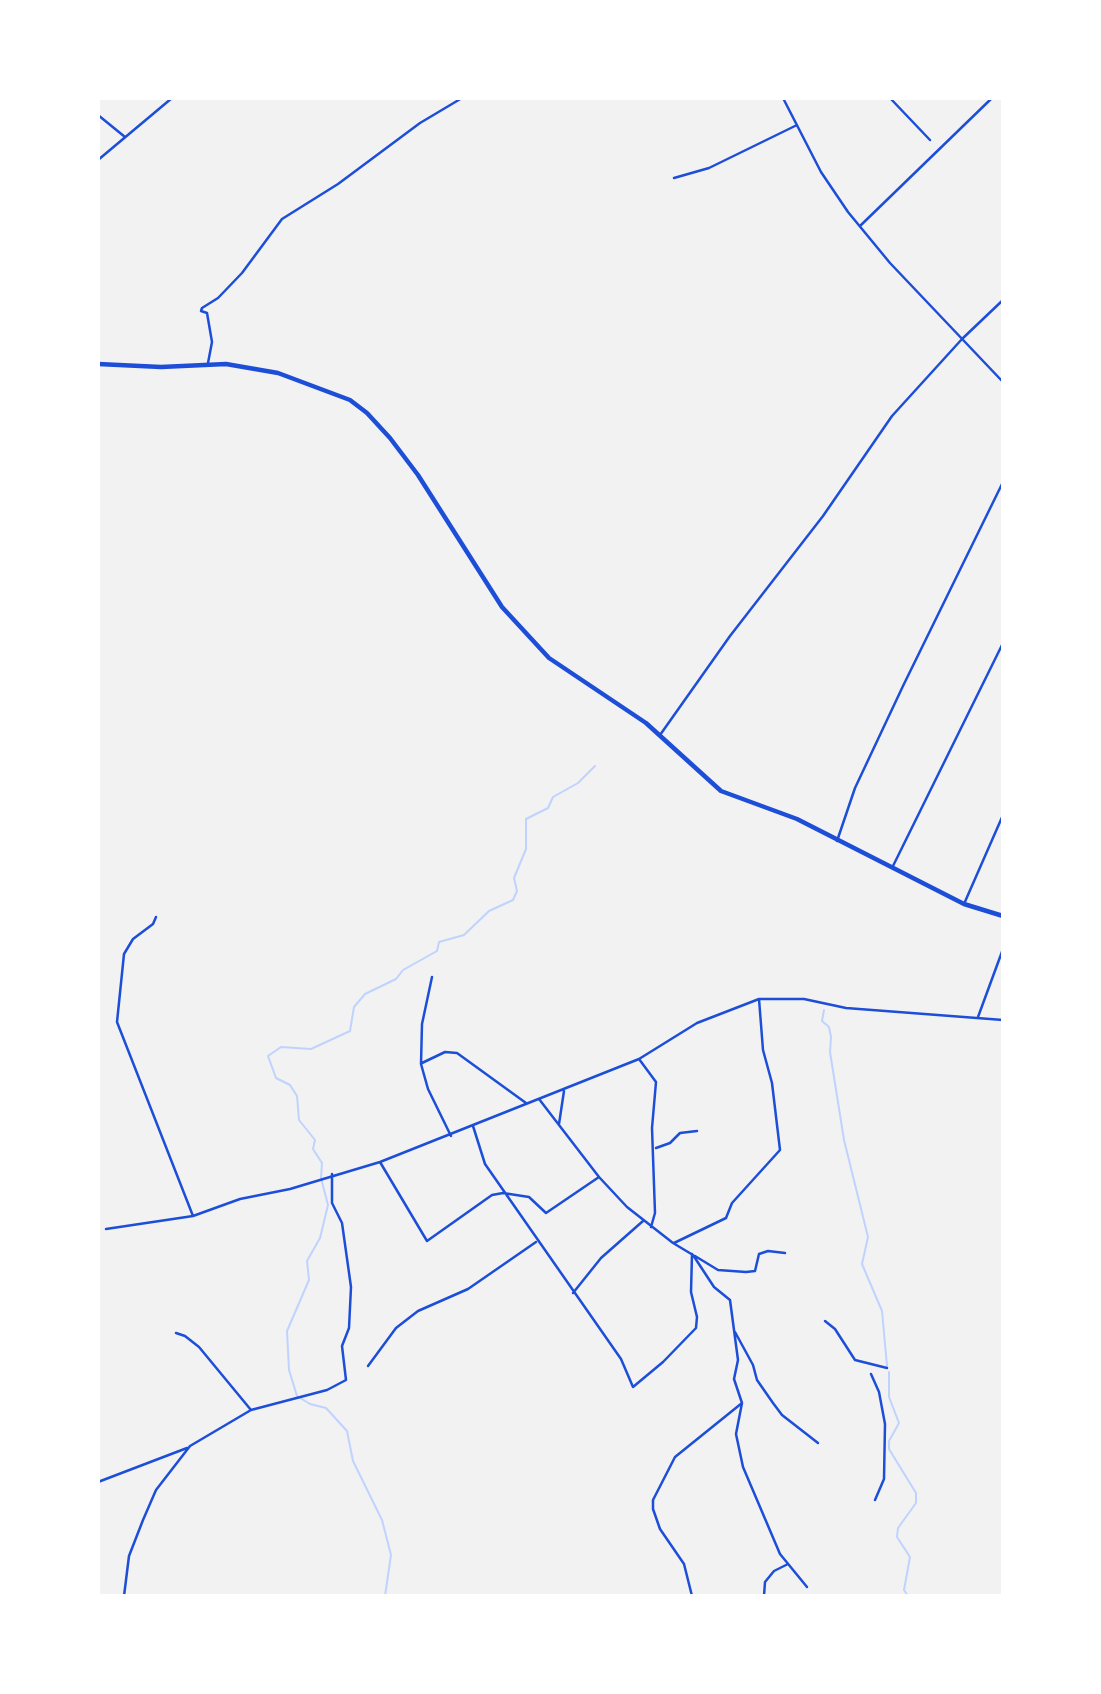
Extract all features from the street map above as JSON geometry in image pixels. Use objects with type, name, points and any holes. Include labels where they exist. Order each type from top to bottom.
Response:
[{"type":"main road","points":[[98,364],[161,367],[208,364],[278,373],[325,389],[358,405],[377,423],[418,475],[520,629],[569,673],[660,735],[721,791],[797,819],[964,904],[1003,916]]},
{"type":"street","points":[[98,160],[172,98]]},
{"type":"street","points":[[208,364],[212,342],[207,313],[201,311],[202,308],[218,298],[243,273],[282,219],[338,184],[421,122],[462,98]]},
{"type":"street","points":[[783,98],[821,172],[860,226],[1003,382]]},
{"type":"street","points":[[890,98],[930,140]]},
{"type":"street","points":[[860,226],[992,98]]},
{"type":"street","points":[[98,115],[125,137]]},
{"type":"street","points":[[674,178],[709,168],[797,125]]},
{"type":"street","points":[[660,735],[730,636],[823,516],[892,416],[962,339],[1003,300]]},
{"type":"street","points":[[836,841],[855,788],[1003,482]]},
{"type":"street","points":[[893,866],[1003,642]]},
{"type":"street","points":[[964,904],[1003,815]]},
{"type":"street","points":[[156,917],[153,924],[133,939],[124,954],[117,1022],[193,1216]]},
{"type":"street","points":[[978,1017],[1003,949]]},
{"type":"street","points":[[432,976],[422,1024],[421,1064],[428,1089],[451,1136]]},
{"type":"street","points":[[106,1229],[193,1216],[240,1199],[290,1189],[332,1174],[380,1162],[639,1059],[697,1023],[759,999],[804,999],[846,1008],[1003,1020]]},
{"type":"street","points":[[673,1243],[726,1218],[732,1203],[780,1150],[772,1083],[763,1050],[759,999]]},
{"type":"street","points":[[421,1064],[445,1052],[457,1053],[526,1103]]},
{"type":"street","points":[[639,1059],[656,1082],[652,1128],[655,1149],[655,1213],[651,1227]]},
{"type":"street","points":[[559,1124],[564,1091]]},
{"type":"street","points":[[537,1098],[599,1178],[643,1221],[673,1243],[718,1270],[755,1271],[759,1254],[768,1251],[785,1253]]},
{"type":"street","points":[[473,1126],[485,1164],[621,1359],[633,1387],[663,1362],[696,1328],[691,1292],[693,1254]]},
{"type":"street","points":[[655,1149],[670,1143],[680,1133],[697,1131]]},
{"type":"street","points":[[380,1162],[427,1241],[484,1200],[503,1193],[529,1197],[546,1213],[599,1178]]},
{"type":"street","points":[[98,1482],[190,1446],[251,1410],[327,1390],[346,1380],[342,1346],[349,1328],[351,1287],[342,1223],[332,1203],[332,1174]]},
{"type":"street","points":[[573,1293],[601,1258],[643,1221]]},
{"type":"street","points":[[368,1366],[396,1328],[418,1311],[468,1289],[537,1242]]},
{"type":"street","points":[[693,1254],[714,1287],[730,1300],[738,1360],[734,1379],[742,1403],[736,1434],[743,1467],[758,1508],[788,1564],[807,1587]]},
{"type":"street","points":[[825,1321],[835,1329],[855,1360],[887,1368]]},
{"type":"street","points":[[733,1329],[753,1365],[757,1380],[773,1403],[782,1415],[818,1443]]},
{"type":"street","points":[[176,1334],[185,1336],[199,1347],[251,1410]]},
{"type":"street","points":[[872,1374],[879,1392],[885,1424],[882,1444],[886,1464],[882,1470],[884,1479],[875,1500]]},
{"type":"street","points":[[692,1596],[684,1564],[660,1529],[653,1509],[653,1500],[675,1457],[742,1403]]},
{"type":"street","points":[[124,1596],[129,1556],[156,1490],[190,1446]]},
{"type":"street","points":[[764,1596],[765,1582],[774,1571],[788,1564]]},
{"type":"waterway","points":[[385,1596],[391,1555],[382,1520],[353,1461],[347,1431],[326,1408],[310,1404],[297,1396],[289,1370],[287,1331],[309,1280],[307,1261],[320,1238],[328,1205],[321,1178],[322,1163],[313,1149],[315,1140],[299,1120],[297,1096],[290,1085],[276,1078],[268,1056],[281,1047],[311,1049],[350,1031],[354,1007],[365,994],[396,979],[403,970],[437,951],[439,942],[464,935],[489,911],[513,900],[517,891],[514,878],[526,849],[526,819],[548,808],[553,797],[578,783],[595,766]]},
{"type":"waterway","points":[[824,1010],[822,1021],[829,1027],[831,1037],[830,1052],[844,1140],[868,1237],[862,1264],[882,1311],[887,1366]]},
{"type":"waterway","points":[[889,1372],[889,1397],[899,1423],[889,1441],[889,1449],[916,1493],[916,1503],[898,1528],[897,1537],[910,1557],[904,1590],[908,1596]]}]
